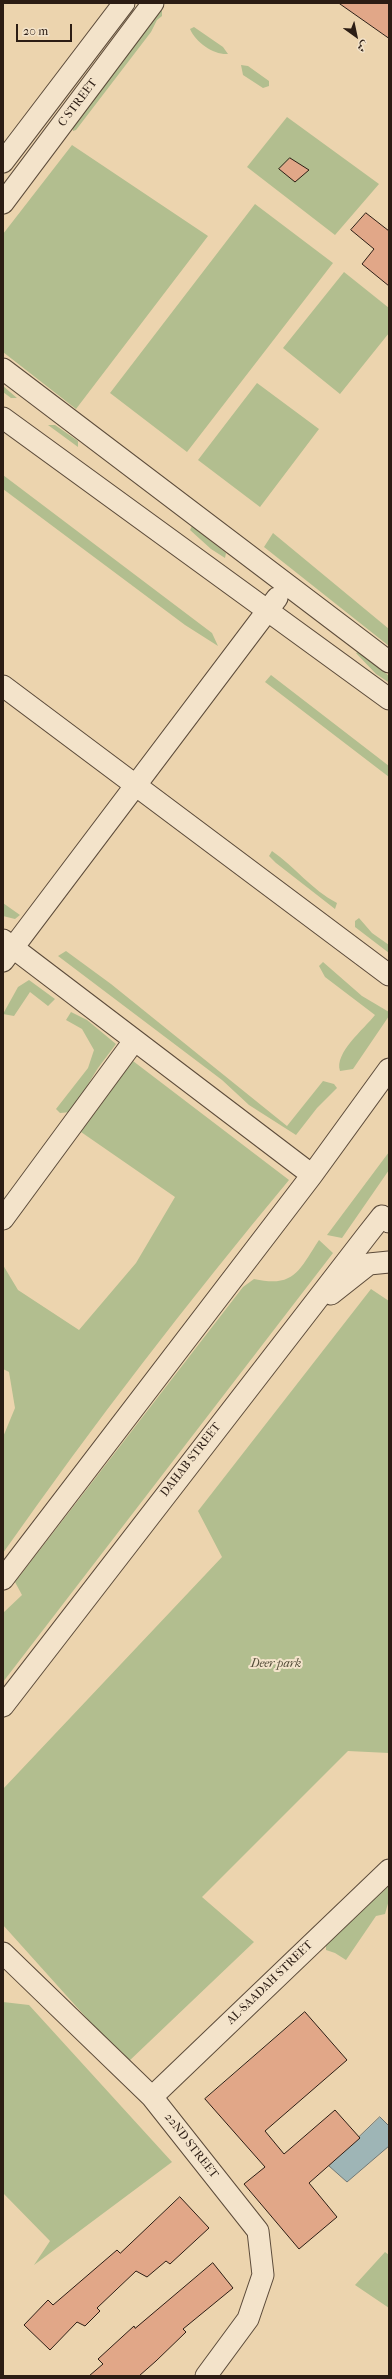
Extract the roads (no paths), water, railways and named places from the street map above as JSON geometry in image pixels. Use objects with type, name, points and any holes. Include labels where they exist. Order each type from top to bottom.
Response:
[{"type":"street","name":"C STREET","points":[[3,162],[124,3]]},
{"type":"street","name":"C STREET","points":[[3,203],[153,3]]},
{"type":"street","points":[[3,369],[389,662]]},
{"type":"street","points":[[3,418],[270,610],[389,699]]},
{"type":"street","points":[[287,585],[270,610],[137,785],[6,950],[134,1041],[312,1175]]},
{"type":"street","points":[[3,686],[137,785],[389,976]]},
{"type":"street","points":[[3,1219],[134,1041]]},
{"type":"street","points":[[3,1579],[312,1175],[389,1069]]},
{"type":"street","name":"DAHAB STREET","points":[[3,1706],[306,1314],[386,1219]]},
{"type":"street","points":[[306,1314],[369,1264],[389,1262]]},
{"type":"street","name":"AL-SAADAH STREET","points":[[152,2097],[389,1870]]},
{"type":"street","name":"22ND STREET","points":[[3,1953],[152,2097],[258,2231],[263,2275],[251,2312],[248,2319],[206,2376]]},
{"type":"water","points":[[380,2117],[389,2126],[389,2146],[347,2182],[329,2166]]},
{"type":"park label","name":"Deer park","points":[[276,1664]]}]
